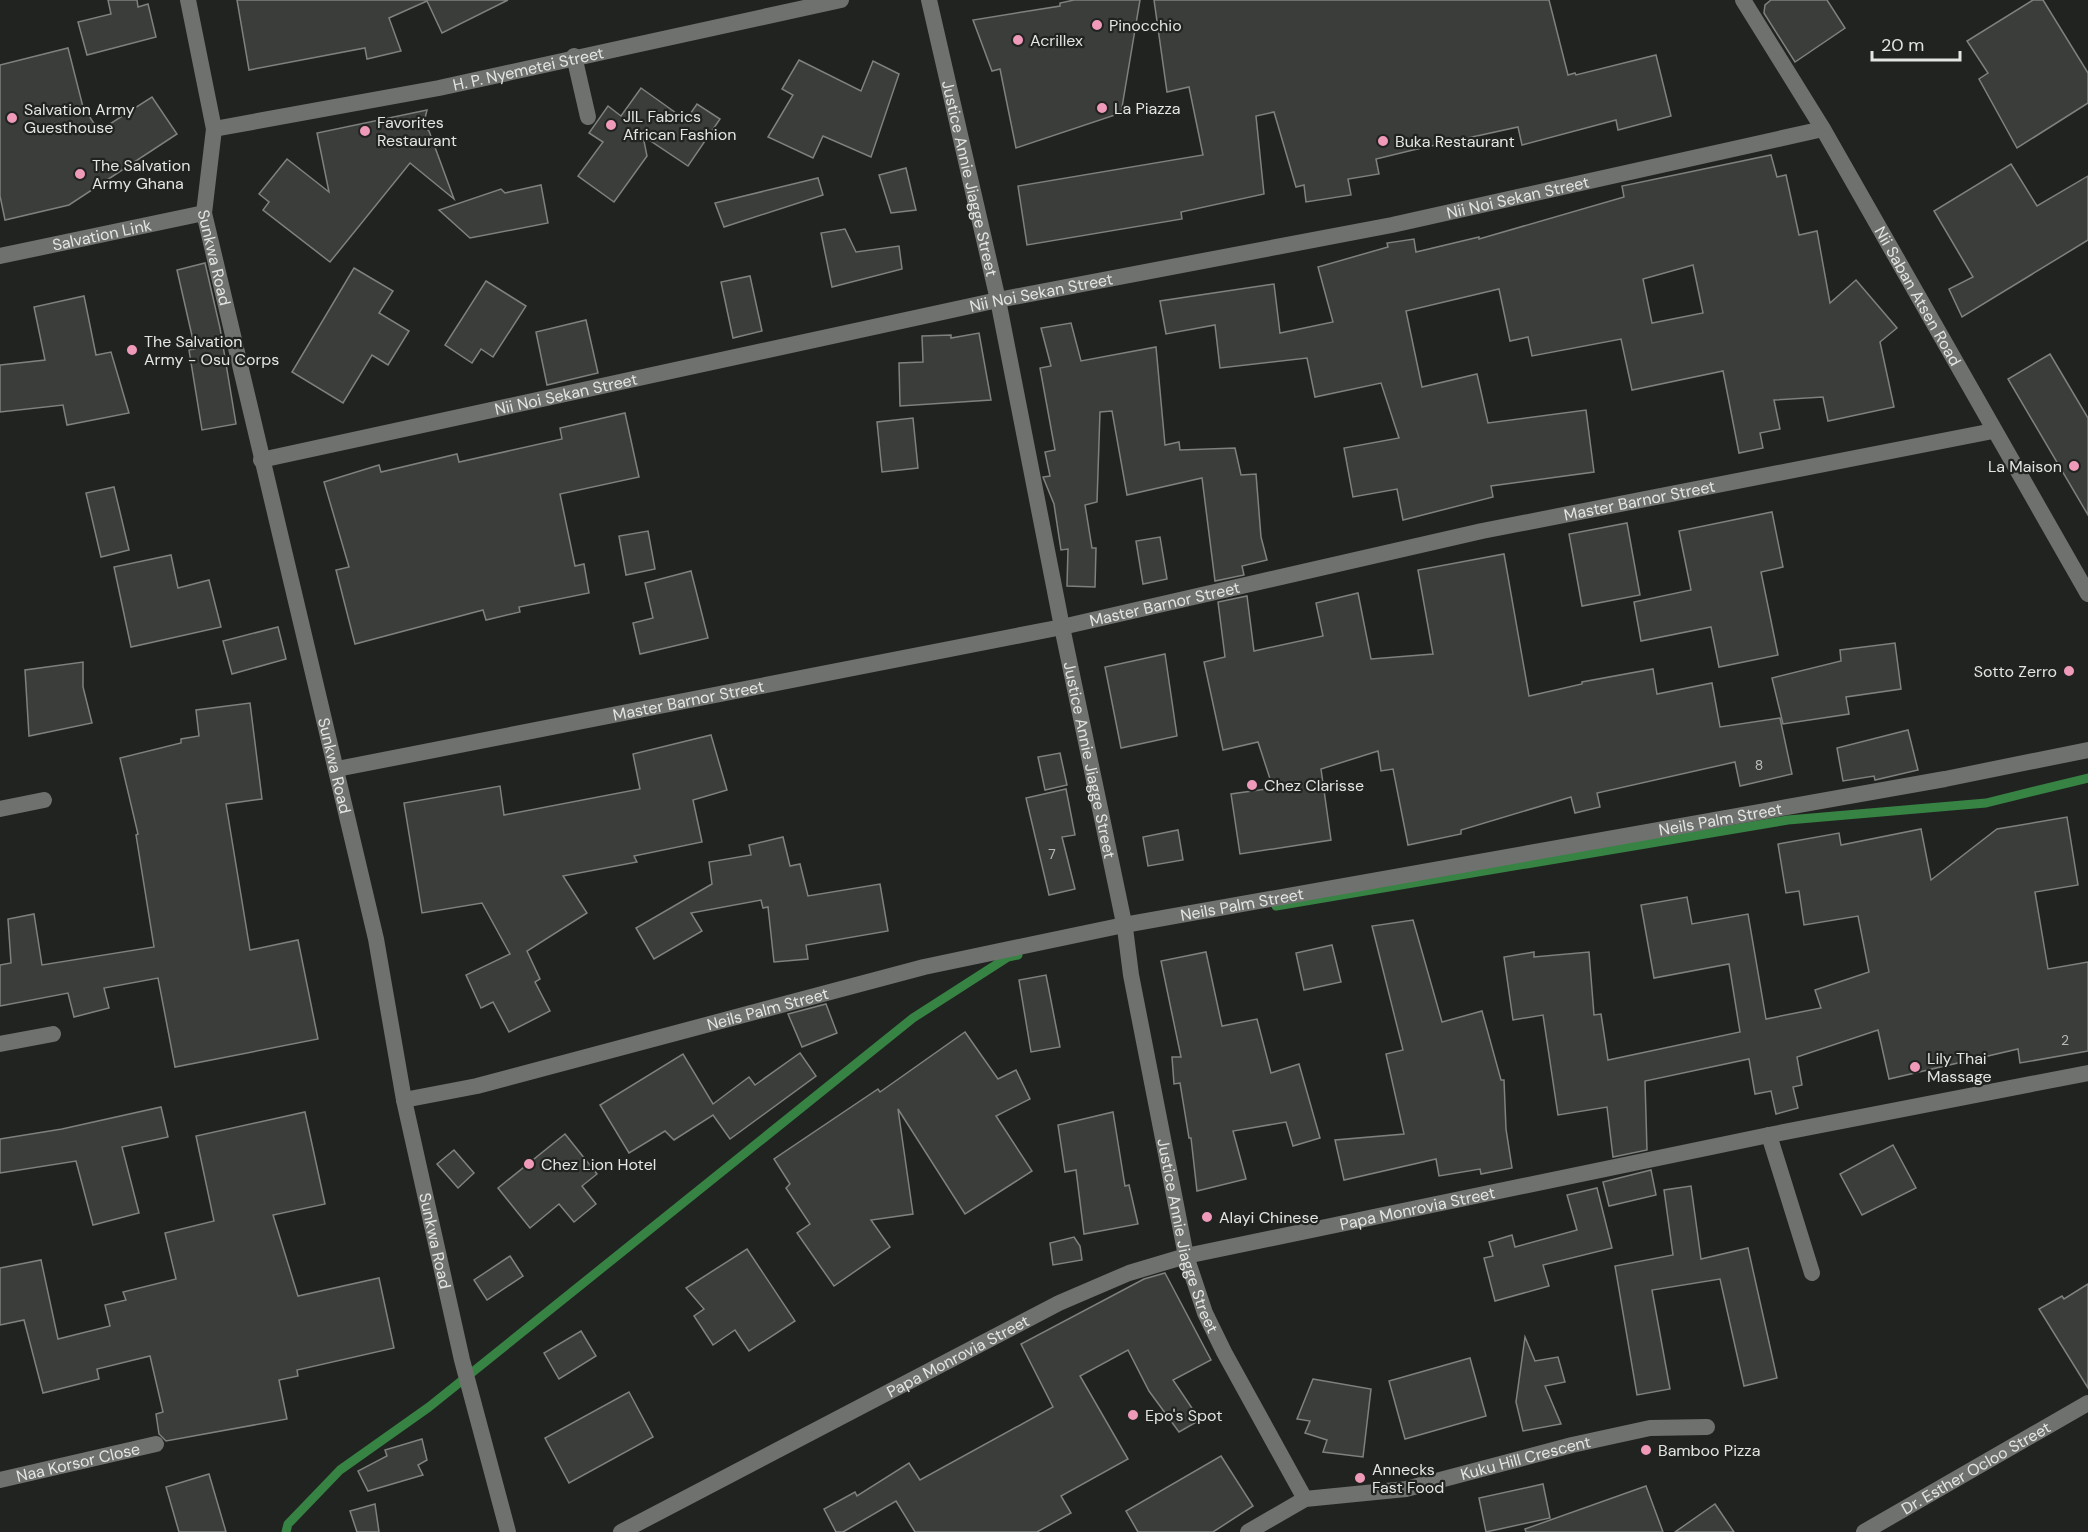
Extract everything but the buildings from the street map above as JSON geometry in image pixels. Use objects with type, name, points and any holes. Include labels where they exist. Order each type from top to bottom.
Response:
[{"type":"street","name":"Sunkwa Road","points":[[188,0],[214,129],[204,213],[376,939],[404,1100],[462,1360],[508,1532]]},
{"type":"street","name":"H. P. Nyemetei Street","points":[[214,129],[439,88],[787,5],[841,0]]},
{"type":"street","name":"Justice Annie Jiagge Street","points":[[929,0],[998,300],[1062,627],[1125,926],[1131,975],[1186,1257],[1205,1312],[1224,1352],[1305,1499]]},
{"type":"street","name":"Nii Saban Atsen Road","points":[[1743,0],[1823,129],[1993,431],[2088,594]]},
{"type":"street","points":[[574,56],[588,117]]},
{"type":"street","name":"Nii Noi Sekan Street","points":[[261,460],[998,300],[1392,225],[1823,129]]},
{"type":"street","name":"Salvation Link","points":[[0,256],[204,213]]},
{"type":"street","name":"Master Barnor Street","points":[[337,769],[1062,627],[1482,531],[1993,431]]},
{"type":"street","name":"Neils Palm Street","points":[[404,1100],[477,1086],[924,967],[1125,926],[1945,779],[2088,750]]},
{"type":"street","points":[[0,809],[44,800]]},
{"type":"street","points":[[0,1044],[53,1034]]},
{"type":"street","name":"Papa Monrovia Street","points":[[621,1532],[1059,1303],[1129,1273],[1186,1257],[1769,1135],[2088,1073]]},
{"type":"street","points":[[1769,1135],[1812,1273]]},
{"type":"street","name":"Dr. Esther Ocloo Street","points":[[1864,1532],[2088,1403]]},
{"type":"street","name":"Kuku Hill Crescent","points":[[1248,1532],[1305,1499],[1406,1489],[1539,1453],[1650,1428],[1707,1427]]},
{"type":"street","name":"Naa Korsor Close","points":[[0,1480],[156,1444]]},
{"type":"waterway","points":[[1276,906],[1788,820],[1986,803],[2088,778]]},
{"type":"waterway","points":[[286,1532],[288,1524],[340,1470],[429,1407],[913,1018],[1008,957],[1018,955]]},
{"type":"place","name":"Pinocchio","points":[[1097,25]]},
{"type":"place","name":"Acrillex","points":[[1018,40]]},
{"type":"place","name":"La Piazza","points":[[1102,108]]},
{"type":"place","name":"Salvation Army Guesthouse","points":[[12,118]]},
{"type":"place","name":"JIL Fabrics African Fashion","points":[[611,125]]},
{"type":"place","name":"Favorites Restaurant","points":[[365,131]]},
{"type":"place","name":"Buka Restaurant","points":[[1383,141]]},
{"type":"place","name":"The Salvation Army Ghana","points":[[80,174]]},
{"type":"place","name":"The Salvation Army - Osu Corps","points":[[132,350]]},
{"type":"place","name":"La Maison","points":[[2074,466]]},
{"type":"place","name":"Sotto Zerro","points":[[2069,671]]},
{"type":"place","name":"Chez Clarisse","points":[[1252,785]]},
{"type":"place","name":"Lily Thai Massage","points":[[1915,1067]]},
{"type":"place","name":"Chez Lion Hotel","points":[[529,1164]]},
{"type":"place","name":"Alayi Chinese","points":[[1207,1217]]},
{"type":"place","name":"Epo's Spot","points":[[1133,1415]]},
{"type":"place","name":"Bamboo Pizza","points":[[1646,1450]]},
{"type":"place","name":"Annecks Fast Food","points":[[1360,1478]]}]
